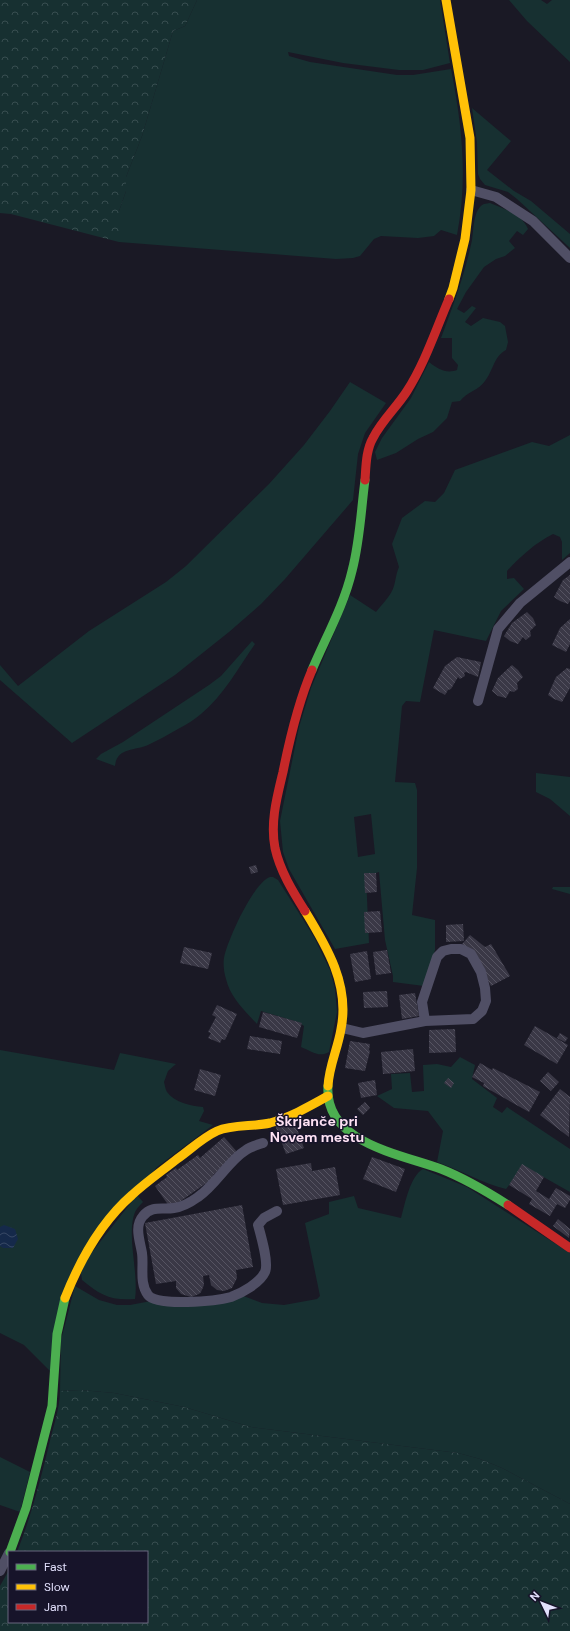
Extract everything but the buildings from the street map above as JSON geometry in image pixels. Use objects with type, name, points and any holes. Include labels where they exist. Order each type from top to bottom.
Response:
[{"type":"street","points":[[446,0],[470,138],[471,190],[465,239],[453,288],[438,325],[407,392],[381,424],[372,439],[368,453],[354,564],[347,589],[306,684],[290,740],[275,807],[273,839],[286,879],[326,946],[336,970],[343,995],[342,1028],[328,1080],[328,1096],[332,1112],[339,1122],[360,1139],[374,1146],[453,1174],[496,1198],[570,1248]]},
{"type":"street","points":[[471,190],[496,197],[533,221],[570,258]]},
{"type":"street","points":[[478,701],[498,629],[520,604],[570,562]]},
{"type":"street","points":[[342,1028],[363,1033],[425,1021],[473,1019],[482,1011],[486,1001],[485,988],[481,972],[471,954],[461,949],[451,949],[442,951],[437,957],[422,1002],[425,1021]]},
{"type":"street","points":[[10,1551],[26,1508],[52,1406],[57,1334],[65,1299],[87,1251],[115,1212],[131,1195],[204,1139],[217,1131],[232,1127],[270,1123],[303,1110],[328,1096]]},
{"type":"street","points":[[263,1143],[246,1150],[203,1194],[192,1201],[183,1206],[172,1208],[162,1207],[149,1210],[142,1216],[138,1230],[143,1256],[144,1286],[148,1295],[153,1300],[179,1302],[230,1297],[246,1289],[264,1274],[267,1265],[258,1225],[264,1218],[277,1211]]},
{"type":"street","points":[[0,1570],[8,1555]]},
{"type":"green space","points":[[0,0],[197,0],[185,26],[173,31],[142,136],[126,177],[126,191],[119,211],[119,242],[11,214],[0,213]]},
{"type":"green space","points":[[197,0],[440,0],[450,63],[423,70],[399,70],[343,63],[288,52],[289,56],[310,62],[397,75],[413,75],[451,69],[461,131],[463,172],[457,235],[441,230],[434,236],[418,238],[381,236],[374,239],[360,256],[336,259],[119,242],[119,211],[126,191],[126,177],[142,136],[173,31],[185,26]]},
{"type":"green space","points":[[509,0],[541,0],[547,4],[552,0],[570,0],[570,62],[527,21]]},
{"type":"green space","points":[[472,108],[511,141],[487,170],[514,191],[531,201],[570,234],[570,248],[508,192],[485,185],[480,179],[478,174],[477,143]]},
{"type":"green space","points":[[490,203],[507,210],[522,219],[528,229],[523,235],[517,231],[509,241],[515,248],[505,256],[496,259],[484,267],[466,292],[457,309],[464,313],[472,306],[476,308],[465,322],[471,326],[483,318],[500,322],[505,326],[508,342],[506,350],[496,360],[488,377],[482,384],[460,401],[452,402],[447,418],[433,432],[418,439],[396,453],[377,460],[375,452],[382,438],[411,398],[429,362],[442,370],[457,370],[458,365],[452,358],[452,338],[441,338],[466,265],[476,215],[480,207],[484,204]]},
{"type":"green space","points":[[350,382],[386,403],[365,433],[358,454],[353,500],[285,579],[261,604],[229,632],[175,675],[72,743],[0,680],[0,665],[18,686],[89,631],[166,582],[186,566],[269,484],[304,445]]},
{"type":"green space","points":[[570,435],[570,553],[562,560],[562,542],[560,537],[553,534],[534,546],[507,571],[507,579],[514,578],[524,589],[501,611],[486,641],[434,630],[420,702],[406,701],[402,706],[395,782],[415,783],[417,790],[417,868],[412,915],[435,920],[435,950],[424,986],[393,982],[385,940],[379,872],[366,876],[369,943],[335,949],[289,869],[283,852],[280,821],[299,727],[311,688],[350,595],[376,612],[393,590],[399,567],[392,544],[402,518],[425,501],[435,502],[444,493],[455,470],[532,442],[549,446]],"holes":[[[371,814],[375,854],[358,857],[354,817]]]},
{"type":"green space","points":[[252,641],[255,644],[230,681],[209,707],[196,718],[148,745],[123,753],[116,760],[115,766],[96,759],[101,754],[123,742],[221,676]]},
{"type":"green space","points":[[536,773],[570,777],[570,816],[550,799],[536,792]]},
{"type":"green space","points":[[270,877],[278,880],[314,937],[330,970],[335,989],[337,1012],[329,1052],[325,1054],[318,1054],[301,1047],[304,1026],[298,1022],[261,1011],[257,1024],[238,1003],[228,986],[225,977],[224,960],[235,926],[256,890]]},
{"type":"green space","points":[[553,887],[570,887],[570,894],[552,889]]},
{"type":"green space","points":[[0,1050],[114,1070],[120,1053],[176,1064],[168,1071],[164,1082],[167,1092],[178,1101],[193,1106],[203,1107],[204,1111],[199,1121],[213,1125],[157,1167],[78,1260],[52,1373],[24,1345],[0,1333]]},
{"type":"green space","points":[[460,1057],[475,1065],[472,1079],[497,1098],[493,1107],[502,1113],[507,1107],[570,1149],[570,1192],[524,1166],[506,1189],[437,1162],[443,1131],[428,1111],[394,1108],[377,1096],[392,1089],[391,1074],[410,1073],[412,1092],[424,1091],[423,1065],[437,1064],[451,1067]]},
{"type":"green space","points":[[423,1169],[467,1187],[570,1253],[570,1504],[502,1468],[480,1459],[458,1453],[251,1427],[184,1407],[114,1393],[81,1390],[60,1391],[61,1340],[75,1286],[99,1300],[117,1305],[238,1294],[262,1303],[284,1305],[317,1299],[320,1296],[305,1223],[329,1214],[329,1202],[354,1196],[358,1208],[401,1218],[411,1184],[418,1173]]},
{"type":"green space","points":[[137,1195],[143,1202],[135,1212],[132,1232],[136,1289],[135,1299],[112,1298],[100,1293],[88,1285],[82,1280],[81,1273],[89,1256]]},
{"type":"green space","points":[[81,1390],[114,1393],[184,1407],[251,1427],[458,1453],[480,1459],[502,1468],[570,1504],[570,1631],[0,1631],[0,1586],[8,1572],[8,1623],[148,1623],[148,1551],[17,1551],[27,1526],[39,1486],[58,1411],[60,1391]]},
{"type":"green space","points":[[0,1457],[30,1472],[20,1512],[0,1505]]},
{"type":"water","points":[[4,1225],[15,1229],[18,1239],[13,1248],[3,1248],[0,1246],[0,1227]]},
{"type":"traffic: fast","points":[[312,670],[340,609],[349,584],[357,548],[365,480]]},
{"type":"traffic: fast","points":[[328,1086],[330,1105],[338,1121],[351,1133],[368,1143],[387,1151],[450,1173],[475,1185],[508,1205]]},
{"type":"traffic: fast","points":[[10,1551],[26,1508],[52,1406],[57,1334],[65,1298]]},
{"type":"traffic: slow","points":[[446,0],[470,138],[471,190],[465,239],[449,299]]},
{"type":"traffic: slow","points":[[305,911],[321,938],[335,967],[342,997],[343,1013],[341,1029],[330,1071],[328,1086]]},
{"type":"traffic: slow","points":[[65,1298],[77,1270],[101,1229],[121,1206],[148,1181],[201,1141],[217,1131],[236,1126],[257,1125],[278,1121],[328,1096]]},
{"type":"traffic: jam","points":[[365,480],[367,458],[371,443],[377,431],[403,397],[413,380],[425,357],[449,299]]},
{"type":"traffic: jam","points":[[305,911],[280,865],[275,848],[273,829],[277,800],[292,733],[312,670]]},
{"type":"traffic: jam","points":[[508,1205],[570,1248]]},
{"type":"district","name":"Škrjanče pri Novem mestu","points":[[317,1130]]}]
